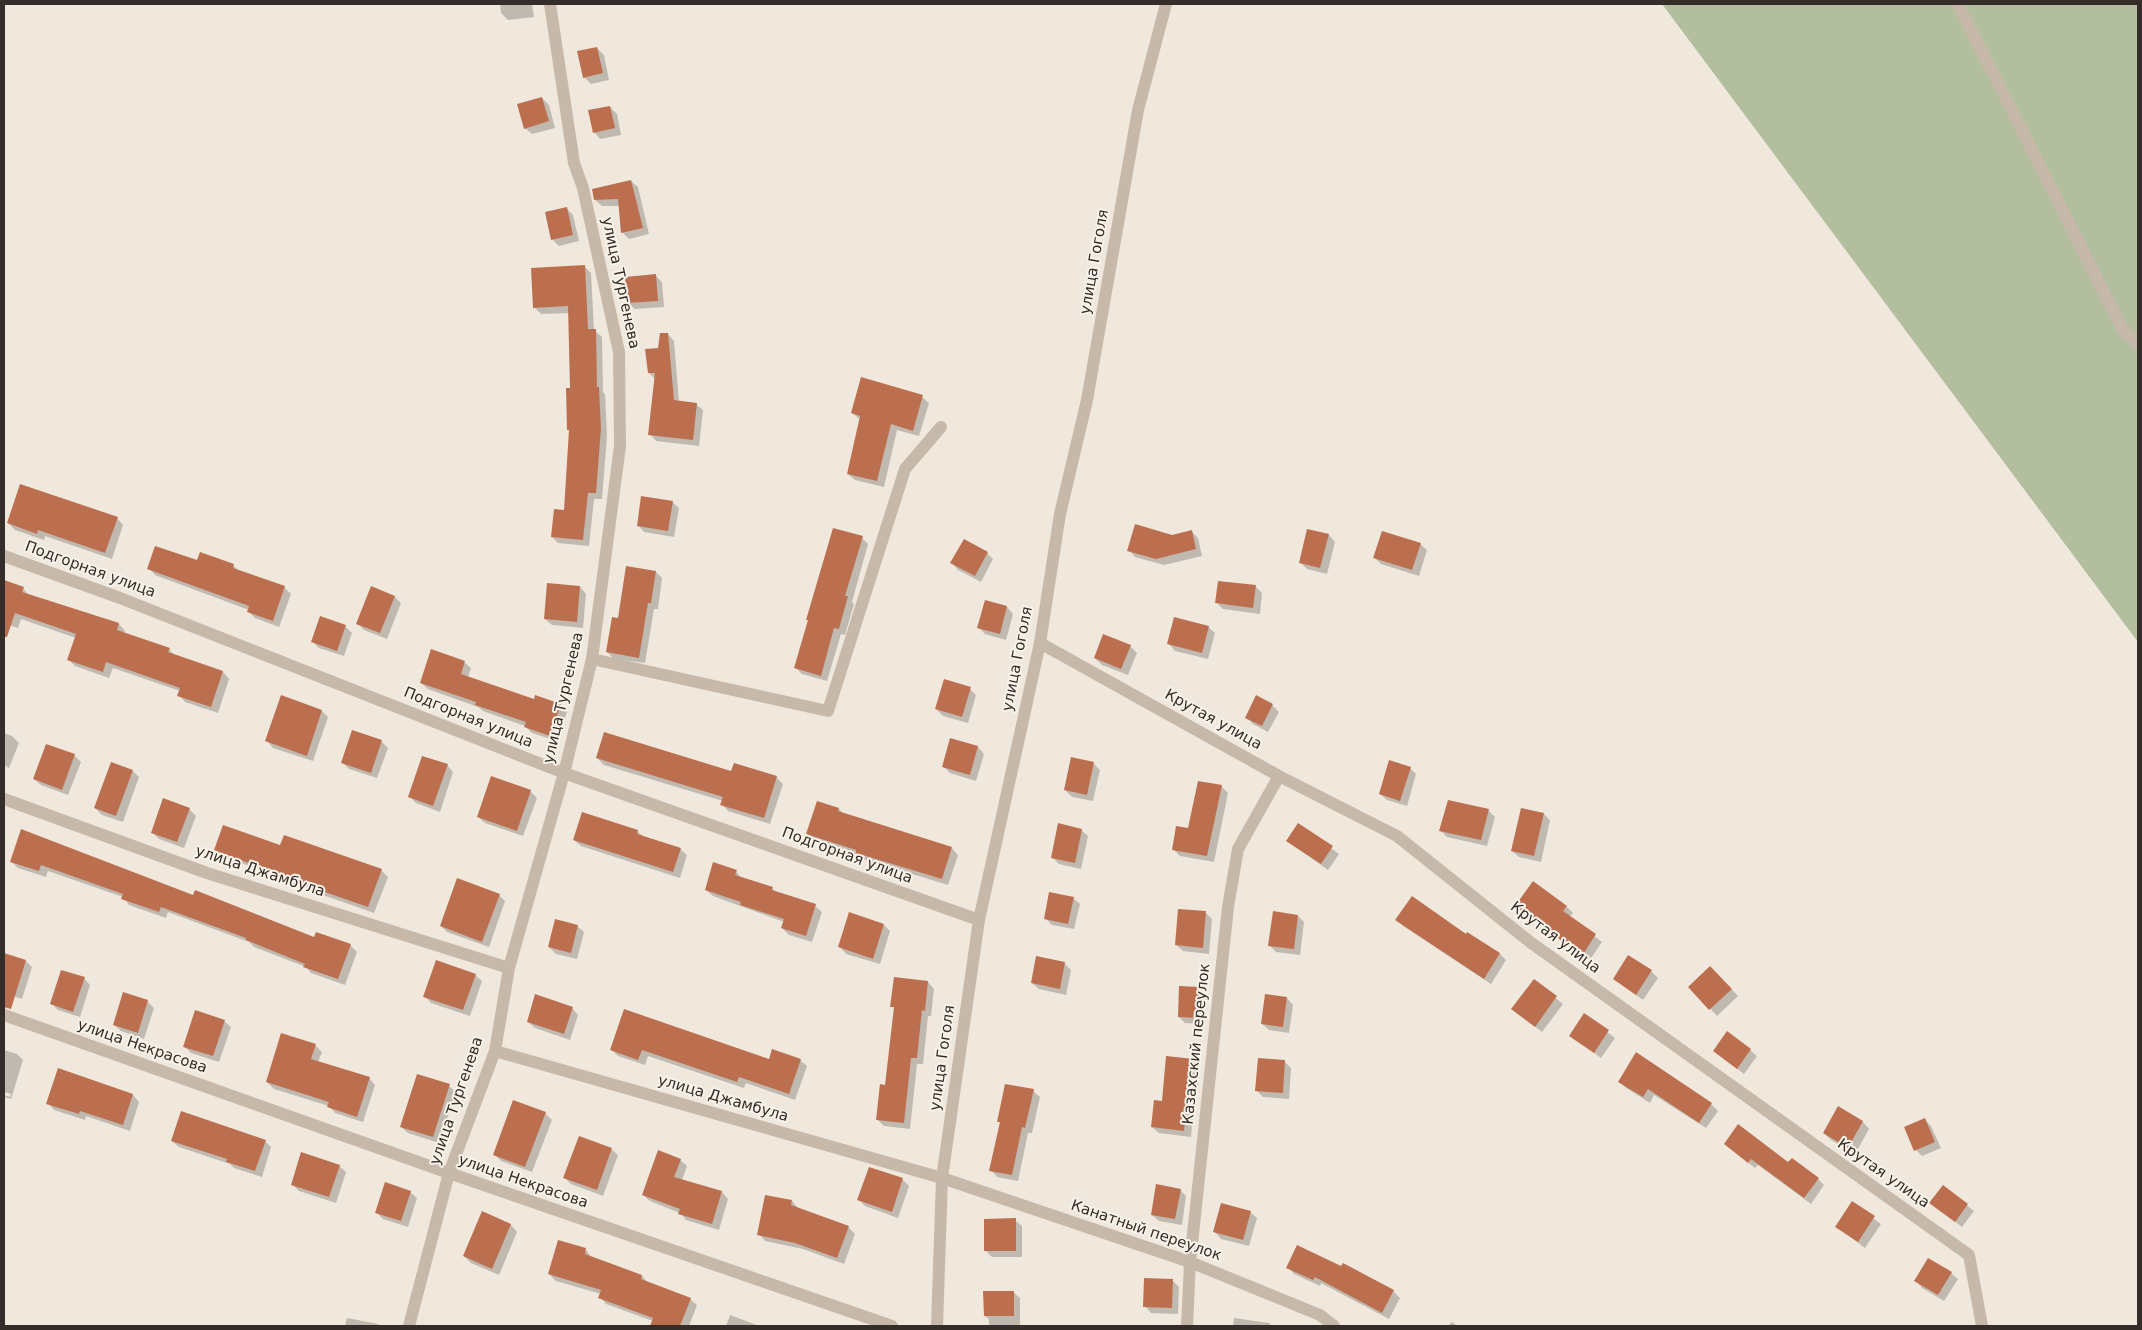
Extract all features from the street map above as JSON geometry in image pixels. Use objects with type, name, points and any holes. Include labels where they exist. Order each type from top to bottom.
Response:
[{"type":"street","name":"улица Тургенева","points":[[409,1326],[449,1173],[495,1051],[509,968],[564,773],[592,659],[620,446],[619,352],[583,188],[574,163],[550,4]]},
{"type":"street","name":"улица Гоголя","points":[[937,1326],[942,1178],[979,920],[1040,643],[1060,514],[1087,400],[1138,110],[1166,4]]},
{"type":"street","points":[[1958,4],[2123,330],[2138,344]]},
{"type":"street","points":[[592,659],[828,711],[905,469],[941,427]]},
{"type":"street","name":"Подгорная улица","points":[[4,556],[120,598],[564,773],[979,920]]},
{"type":"street","name":"Крутая улица","points":[[1040,643],[1278,776],[1397,836],[1530,942],[1969,1255],[1982,1326]]},
{"type":"street","name":"Казахский переулок","points":[[1187,1326],[1190,1262],[1228,907],[1238,849],[1278,776]]},
{"type":"street","name":"улица Джамбула","points":[[4,799],[207,874],[509,968]]},
{"type":"street","name":"улица Некрасова","points":[[4,1015],[449,1173],[892,1326]]},
{"type":"street","name":"улица Джамбула","points":[[495,1051],[942,1178]]},
{"type":"street","name":"Канатный переулок","points":[[942,1178],[1190,1262],[1320,1314],[1334,1326]]},
{"type":"green space","points":[[1662,4],[2138,4],[2138,642]]},
{"type":"building","points":[[597,47],[603,73],[583,78],[577,51]]},
{"type":"building","points":[[542,97],[549,121],[524,129],[517,104]]},
{"type":"building","points":[[610,106],[615,128],[593,133],[588,110]]},
{"type":"building","points":[[631,180],[643,228],[621,233],[618,199],[594,200],[592,189]]},
{"type":"building","points":[[567,207],[573,235],[551,240],[545,212]]},
{"type":"building","points":[[585,265],[588,329],[596,329],[597,387],[599,387],[601,429],[596,493],[588,493],[583,540],[551,537],[554,509],[564,510],[569,430],[567,430],[566,388],[570,388],[568,306],[533,308],[531,268]]},
{"type":"building","points":[[656,274],[658,301],[627,303],[625,277]]},
{"type":"building","points":[[660,333],[668,333],[674,400],[697,403],[693,440],[648,435],[655,373],[648,373],[645,349],[658,348]]},
{"type":"building","points":[[861,377],[923,395],[913,431],[891,424],[877,481],[847,474],[860,416],[851,413]]},
{"type":"building","points":[[20,484],[118,517],[105,553],[38,530],[37,534],[7,523]]},
{"type":"building","points":[[641,496],[673,501],[668,531],[637,526]]},
{"type":"building","points":[[1135,524],[1172,535],[1192,530],[1196,549],[1156,559],[1127,551]]},
{"type":"building","points":[[833,528],[863,536],[845,596],[848,596],[839,629],[834,628],[821,676],[794,668]]},
{"type":"building","points":[[1307,529],[1329,534],[1320,568],[1299,563]]},
{"type":"building","points":[[1382,531],[1421,543],[1412,570],[1373,558]]},
{"type":"building","points":[[964,539],[988,552],[975,576],[950,563]]},
{"type":"building","points":[[155,546],[197,560],[200,552],[234,564],[233,568],[285,586],[273,621],[247,612],[249,606],[147,569]]},
{"type":"building","points":[[626,566],[656,571],[651,603],[648,603],[639,658],[606,652],[612,617],[618,618]]},
{"type":"building","points":[[4,580],[24,587],[22,592],[119,623],[117,630],[170,648],[168,652],[223,671],[211,707],[177,696],[180,688],[106,662],[103,672],[67,660],[76,634],[15,613],[7,637],[4,637]]},
{"type":"building","points":[[1218,581],[1256,585],[1253,608],[1215,603]]},
{"type":"building","points":[[547,583],[580,586],[577,622],[544,619]]},
{"type":"building","points":[[371,586],[395,596],[380,633],[356,624]]},
{"type":"building","points":[[985,600],[1007,606],[1000,634],[977,628]]},
{"type":"building","points":[[320,616],[346,625],[337,651],[311,642]]},
{"type":"building","points":[[1174,617],[1209,626],[1202,653],[1167,644]]},
{"type":"building","points":[[1103,634],[1131,645],[1121,669],[1094,658]]},
{"type":"building","points":[[431,649],[465,661],[461,674],[534,699],[535,695],[561,704],[550,736],[524,727],[526,722],[475,705],[476,702],[420,683]]},
{"type":"building","points":[[944,679],[971,687],[962,717],[935,709]]},
{"type":"building","points":[[281,695],[322,710],[307,756],[265,741]]},
{"type":"building","points":[[1256,695],[1273,704],[1262,726],[1245,718]]},
{"type":"building","points":[[352,730],[382,740],[371,773],[341,763]]},
{"type":"building","points":[[604,732],[731,771],[734,763],[777,776],[764,818],[720,805],[723,797],[596,758]]},
{"type":"building","points":[[950,738],[978,746],[970,775],[942,767]]},
{"type":"building","points":[[46,744],[75,754],[62,790],[33,779]]},
{"type":"building","points":[[422,756],[448,764],[433,806],[408,797]]},
{"type":"building","points":[[1071,757],[1094,762],[1087,795],[1064,790]]},
{"type":"building","points":[[1389,760],[1411,767],[1400,801],[1379,794]]},
{"type":"building","points":[[111,762],[133,770],[116,816],[94,808]]},
{"type":"building","points":[[491,776],[531,790],[517,831],[477,817]]},
{"type":"building","points":[[1198,781],[1222,785],[1207,856],[1172,850],[1176,826],[1188,828]]},
{"type":"building","points":[[163,798],[190,808],[177,842],[151,833]]},
{"type":"building","points":[[1448,800],[1489,809],[1481,840],[1439,831]]},
{"type":"building","points":[[817,801],[839,808],[838,811],[952,847],[942,879],[856,853],[856,850],[806,834]]},
{"type":"building","points":[[1521,808],[1544,813],[1534,856],[1511,851]]},
{"type":"building","points":[[582,812],[638,830],[637,834],[681,848],[673,872],[573,840]]},
{"type":"building","points":[[1058,823],[1082,829],[1075,863],[1051,858]]},
{"type":"building","points":[[1298,823],[1333,846],[1321,864],[1286,841]]},
{"type":"building","points":[[223,825],[280,845],[284,835],[382,869],[368,907],[270,873],[270,871],[214,850]]},
{"type":"building","points":[[21,829],[193,895],[195,890],[314,937],[316,932],[351,944],[338,979],[303,967],[305,964],[246,940],[246,938],[161,907],[159,912],[121,899],[123,894],[41,865],[39,871],[10,862]]},
{"type":"building","points":[[713,862],[737,870],[735,875],[773,887],[772,890],[816,904],[806,936],[781,928],[784,919],[740,905],[741,902],[705,890]]},
{"type":"building","points":[[457,878],[500,894],[482,942],[440,926]]},
{"type":"building","points":[[1533,881],[1567,906],[1563,911],[1596,934],[1582,956],[1515,906]]},
{"type":"building","points":[[1049,892],[1074,897],[1068,924],[1044,919]]},
{"type":"building","points":[[1412,896],[1466,934],[1467,932],[1500,953],[1484,979],[1395,920]]},
{"type":"building","points":[[1178,909],[1206,911],[1203,948],[1175,945]]},
{"type":"building","points":[[1273,911],[1298,915],[1294,949],[1268,946]]},
{"type":"building","points":[[849,912],[884,924],[873,959],[838,947]]},
{"type":"building","points":[[555,919],[578,925],[571,953],[548,947]]},
{"type":"building","points":[[4,953],[26,960],[11,1009],[4,1007]]},
{"type":"building","points":[[1628,955],[1652,970],[1636,995],[1613,979]]},
{"type":"building","points":[[1036,956],[1065,962],[1060,989],[1031,983]]},
{"type":"building","points":[[436,960],[476,974],[463,1010],[423,997]]},
{"type":"building","points":[[1710,966],[1732,989],[1709,1010],[1688,987]]},
{"type":"building","points":[[61,970],[85,977],[73,1012],[50,1004]]},
{"type":"building","points":[[894,977],[928,981],[925,1011],[922,1010],[917,1058],[911,1058],[904,1123],[876,1120],[880,1084],[885,1085],[894,1007],[890,1007]]},
{"type":"building","points":[[1534,979],[1557,996],[1535,1027],[1511,1009]]},
{"type":"building","points":[[1179,986],[1200,987],[1198,1018],[1178,1017]]},
{"type":"building","points":[[123,992],[148,1000],[138,1033],[113,1025]]},
{"type":"building","points":[[535,994],[573,1007],[564,1034],[527,1022]]},
{"type":"building","points":[[1265,994],[1287,997],[1283,1027],[1261,1024]]},
{"type":"building","points":[[624,1009],[769,1059],[772,1049],[801,1059],[789,1094],[739,1077],[737,1082],[642,1050],[638,1060],[610,1050]]},
{"type":"building","points":[[195,1010],[225,1020],[213,1056],[183,1047]]},
{"type":"building","points":[[1584,1013],[1609,1030],[1594,1053],[1569,1036]]},
{"type":"building","points":[[1727,1031],[1751,1049],[1737,1069],[1713,1051]]},
{"type":"building","points":[[281,1033],[316,1044],[311,1059],[370,1077],[357,1117],[327,1107],[329,1102],[266,1082]]},
{"type":"building","points":[[1636,1052],[1712,1103],[1699,1123],[1648,1089],[1643,1097],[1618,1082]]},
{"type":"building","points":[[1166,1056],[1194,1059],[1192,1085],[1189,1085],[1184,1131],[1151,1127],[1154,1100],[1162,1101]]},
{"type":"building","points":[[1258,1058],[1285,1060],[1283,1093],[1255,1091]]},
{"type":"building","points":[[58,1068],[133,1094],[123,1125],[80,1111],[79,1114],[46,1104]]},
{"type":"building","points":[[417,1074],[450,1084],[433,1137],[400,1127]]},
{"type":"building","points":[[1005,1084],[1034,1089],[1025,1128],[1022,1127],[1012,1175],[989,1171],[1000,1122],[997,1122]]},
{"type":"building","points":[[513,1100],[546,1112],[525,1167],[493,1155]]},
{"type":"building","points":[[1838,1106],[1863,1121],[1848,1148],[1823,1133]]},
{"type":"building","points":[[181,1111],[266,1140],[255,1171],[226,1162],[227,1159],[171,1141]]},
{"type":"building","points":[[1925,1118],[1935,1142],[1914,1151],[1904,1127]]},
{"type":"building","points":[[1738,1124],[1788,1162],[1792,1158],[1819,1178],[1804,1198],[1751,1159],[1748,1163],[1724,1144]]},
{"type":"building","points":[[579,1136],[612,1148],[597,1190],[563,1178]]},
{"type":"building","points":[[658,1150],[681,1159],[674,1177],[722,1191],[712,1224],[678,1214],[680,1209],[642,1195]]},
{"type":"building","points":[[301,1152],[340,1165],[329,1197],[291,1185]]},
{"type":"building","points":[[869,1167],[903,1178],[892,1212],[857,1200]]},
{"type":"building","points":[[385,1182],[411,1191],[401,1221],[375,1213]]},
{"type":"building","points":[[1156,1184],[1181,1189],[1175,1219],[1151,1215]]},
{"type":"building","points":[[1943,1185],[1968,1204],[1955,1222],[1929,1203]]},
{"type":"building","points":[[765,1195],[792,1200],[791,1205],[849,1226],[837,1258],[795,1243],[757,1235]]},
{"type":"building","points":[[1852,1201],[1875,1216],[1858,1242],[1835,1227]]},
{"type":"building","points":[[1221,1203],[1251,1211],[1243,1240],[1213,1232]]},
{"type":"building","points":[[482,1211],[511,1224],[492,1269],[463,1256]]},
{"type":"building","points":[[1016,1218],[1016,1251],[984,1251],[984,1219]]},
{"type":"building","points":[[558,1240],[586,1248],[585,1254],[642,1275],[641,1279],[691,1298],[680,1326],[650,1326],[653,1318],[598,1298],[601,1290],[548,1274]]},
{"type":"building","points":[[1297,1245],[1341,1266],[1343,1263],[1394,1290],[1382,1313],[1315,1277],[1313,1280],[1286,1268]]},
{"type":"building","points":[[1928,1258],[1952,1272],[1938,1295],[1914,1281]]},
{"type":"building","points":[[1144,1278],[1173,1279],[1172,1308],[1143,1307]]},
{"type":"building","points":[[983,1291],[1014,1291],[1014,1316],[984,1316]]}]
